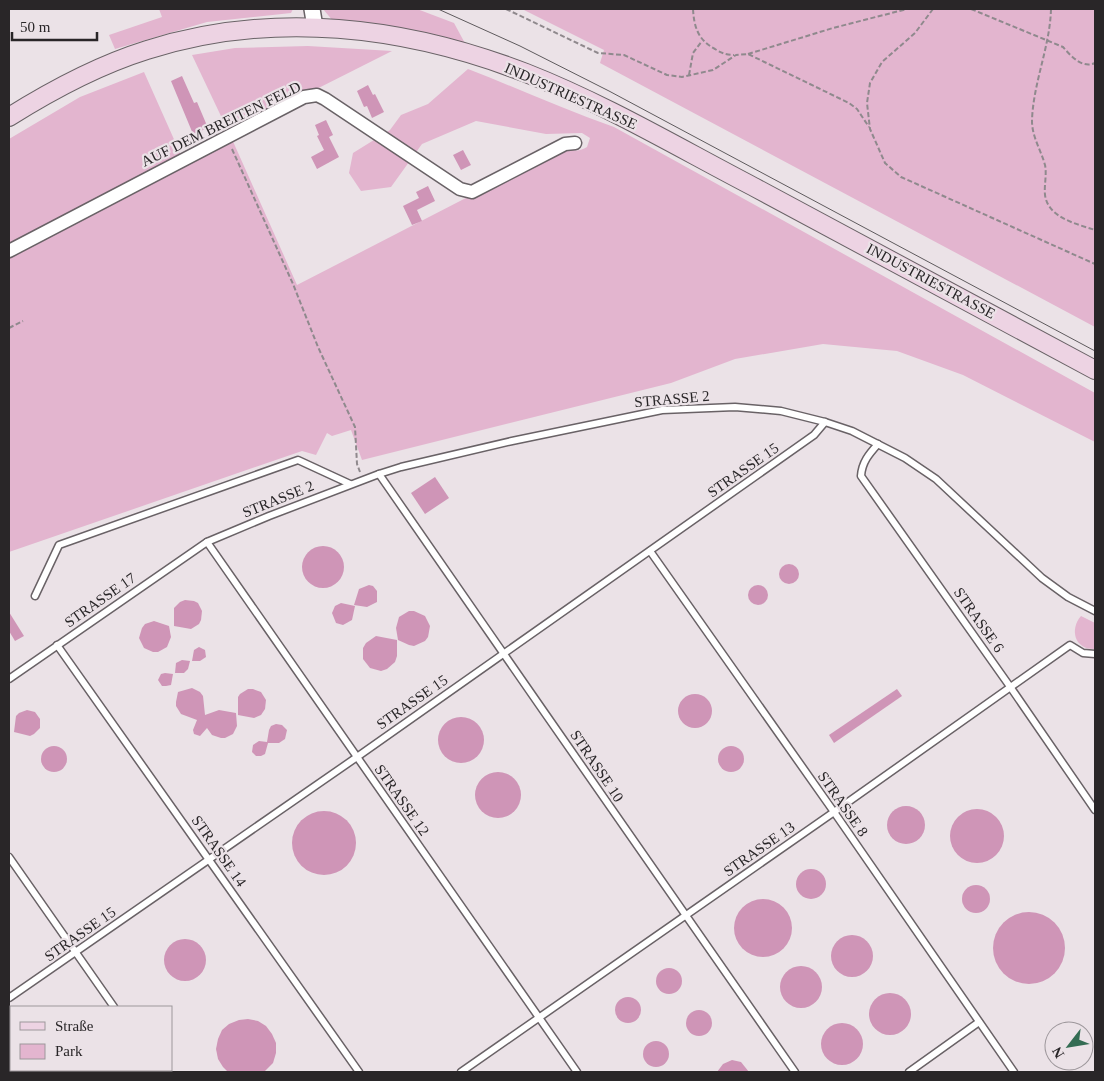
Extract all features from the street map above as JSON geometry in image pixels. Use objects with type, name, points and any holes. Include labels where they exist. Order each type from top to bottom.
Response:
[{"type":"main road","name":"INDUSTRIESTRASSE","points":[[9,117],[42,96],[100,68],[147,50],[230,32],[314,27],[361,30],[397,35],[459,50],[527,73],[612,112],[1095,370]]},
{"type":"street","points":[[312,9],[314,27]]},
{"type":"street","name":"AUF DEM BREITEN FELD","points":[[9,251],[304,97],[317,96],[325,99],[460,189],[472,192],[566,144],[576,143]]},
{"type":"lane","name":"STRASSE 2","points":[[207,542],[379,474],[512,441],[662,410],[735,407],[781,411],[852,430],[905,458],[936,479],[1042,578],[1068,597],[1095,611]]},
{"type":"lane","name":"STRASSE 15","points":[[9,998],[650,551],[814,435],[824,422]]},
{"type":"lane","name":"STRASSE 6","points":[[878,444],[865,460],[862,467],[862,476],[1095,810]]},
{"type":"lane","points":[[35,596],[59,545],[288,463],[298,460],[350,484]]},
{"type":"lane","name":"STRASSE 10","points":[[379,474],[795,1072]]},
{"type":"lane","name":"STRASSE 17","points":[[9,679],[207,542]]},
{"type":"lane","name":"STRASSE 12","points":[[207,542],[577,1072]]},
{"type":"lane","name":"STRASSE 8","points":[[650,551],[1014,1072]]},
{"type":"lane","name":"STRASSE 14","points":[[57,645],[359,1072]]},
{"type":"lane","name":"STRASSE 13","points":[[461,1072],[1070,645],[1083,653],[1095,654]]},
{"type":"lane","points":[[9,857],[113,1006]]},
{"type":"lane","points":[[909,1072],[979,1022]]},
{"type":"path","points":[[506,9],[598,53],[624,55],[667,75],[682,77],[713,70],[736,55]]},
{"type":"path","points":[[694,9],[694,21],[698,35],[708,46],[730,55],[748,54],[815,33],[908,9]]},
{"type":"path","points":[[870,129],[867,103],[870,83],[882,62],[915,33],[933,9]]},
{"type":"path","points":[[970,9],[1063,47],[1072,57],[1084,65],[1093,65],[1095,63]]},
{"type":"path","points":[[1050,9],[1050,26],[1046,39],[1032,123],[1035,142],[1045,166],[1045,196],[1056,214],[1075,224],[1095,230]]},
{"type":"path","points":[[689,75],[693,53],[703,40]]},
{"type":"path","points":[[748,54],[849,102],[857,109],[870,129],[885,163],[901,177],[1095,264]]},
{"type":"path","points":[[232,150],[355,427],[357,464],[364,479]]},
{"type":"path","points":[[9,328],[23,321]]},
{"type":"green space","points":[[159,9],[293,9],[291,13],[207,22],[115,49],[109,35],[162,17]]},
{"type":"green space","points":[[323,9],[417,9],[454,23],[467,47],[333,21]]},
{"type":"green space","points":[[522,9],[1095,9],[1095,327],[600,63],[604,50]]},
{"type":"green space","points":[[308,46],[392,51],[229,133],[192,55],[235,48]]},
{"type":"green space","points":[[468,69],[614,127],[1095,393],[1095,442],[963,375],[897,351],[823,344],[735,359],[671,383],[362,460],[351,430],[332,436],[327,433],[316,455],[302,451],[9,552],[9,139],[80,97],[144,72],[181,155],[231,137],[297,285],[565,147],[581,150],[587,147],[590,138],[582,133],[546,134],[476,121],[422,144],[391,187],[361,191],[349,173],[353,153],[390,130],[401,115],[428,104]]},
{"type":"green space","points":[[1081,616],[1095,623],[1095,649],[1083,646],[1076,638],[1075,627]]},
{"type":"building","points":[[182,76],[194,103],[197,102],[208,128],[193,134],[171,81]]},
{"type":"building","points":[[368,85],[384,112],[372,118],[367,106],[364,107],[357,91]]},
{"type":"building","points":[[326,120],[333,135],[329,137],[339,157],[317,169],[311,157],[324,150],[317,136],[319,135],[315,125]]},
{"type":"building","points":[[463,150],[471,165],[461,170],[453,155]]},
{"type":"building","points":[[428,186],[435,201],[417,210],[422,221],[412,225],[403,206],[419,198],[416,192]]},
{"type":"building","points":[[435,477],[449,498],[425,514],[411,493]]},
{"type":"building","points":[[327,546],[335,549],[341,555],[344,567],[341,579],[335,585],[319,588],[311,585],[305,579],[302,563],[305,555],[311,549]]},
{"type":"building","points":[[789,564],[796,567],[799,574],[796,581],[789,584],[782,581],[779,574],[782,567]]},
{"type":"building","points":[[369,585],[373,586],[377,591],[377,602],[367,607],[354,605],[359,589]]},
{"type":"building","points":[[758,585],[765,588],[768,595],[765,602],[758,605],[751,602],[748,595],[751,588]]},
{"type":"building","points":[[185,600],[198,603],[202,611],[199,624],[191,629],[174,626],[174,608]]},
{"type":"building","points":[[341,603],[355,606],[352,620],[343,625],[336,623],[332,613],[335,606]]},
{"type":"building","points":[[409,611],[425,616],[430,626],[428,637],[425,641],[414,646],[398,640],[396,628],[399,617]]},
{"type":"building","points":[[9,612],[24,636],[15,641],[9,631]]},
{"type":"building","points":[[154,621],[169,626],[171,637],[167,647],[158,652],[144,648],[139,638],[145,624]]},
{"type":"building","points":[[376,636],[397,640],[395,662],[387,669],[381,671],[370,668],[363,659],[363,648],[366,643]]},
{"type":"building","points":[[199,647],[205,650],[206,657],[200,661],[192,661],[194,650]]},
{"type":"building","points":[[182,660],[190,661],[188,669],[184,673],[175,673],[176,663]]},
{"type":"building","points":[[161,674],[173,674],[171,685],[162,686],[158,680]]},
{"type":"building","points":[[192,688],[203,696],[205,715],[219,710],[236,713],[237,726],[233,734],[221,738],[212,735],[207,728],[200,736],[194,734],[193,730],[197,720],[181,714],[176,706],[178,692]]},
{"type":"building","points":[[248,689],[261,692],[266,700],[265,709],[261,715],[254,718],[238,715],[238,697]]},
{"type":"building","points":[[897,689],[902,696],[834,743],[829,735]]},
{"type":"building","points":[[695,694],[707,699],[712,711],[707,723],[695,728],[683,723],[678,711],[683,699]]},
{"type":"building","points":[[27,710],[35,712],[40,719],[40,728],[30,736],[14,732],[16,716]]},
{"type":"building","points":[[457,717],[465,717],[474,721],[480,727],[484,740],[480,753],[474,759],[465,763],[457,763],[448,759],[442,753],[438,744],[438,736],[442,727],[448,721]]},
{"type":"building","points":[[276,724],[282,725],[287,730],[285,739],[279,743],[268,743],[265,754],[256,756],[252,752],[253,745],[259,741],[267,742],[271,726]]},
{"type":"building","points":[[54,746],[63,750],[67,759],[63,768],[54,772],[45,768],[41,759],[45,750]]},
{"type":"building","points":[[731,746],[740,750],[744,759],[740,768],[731,772],[722,768],[718,759],[722,750]]},
{"type":"building","points":[[494,772],[502,772],[511,776],[517,782],[521,795],[517,808],[511,814],[502,818],[494,818],[485,814],[479,808],[475,799],[475,791],[479,782],[485,776]]},
{"type":"building","points":[[906,806],[919,812],[925,825],[919,838],[906,844],[893,838],[887,825],[893,812]]},
{"type":"building","points":[[972,809],[982,809],[992,813],[1000,821],[1004,836],[1000,851],[992,859],[982,863],[972,863],[962,859],[954,851],[950,841],[950,831],[954,821],[962,813]]},
{"type":"building","points":[[324,811],[342,816],[347,820],[351,825],[356,843],[351,861],[347,866],[342,870],[324,875],[306,870],[301,866],[297,861],[292,843],[297,825],[301,820],[306,816]]},
{"type":"building","points":[[811,869],[822,873],[826,884],[822,895],[811,899],[800,895],[796,884],[800,873]]},
{"type":"building","points":[[976,885],[986,889],[990,899],[986,909],[976,913],[966,909],[962,899],[966,889]]},
{"type":"building","points":[[763,899],[774,901],[787,912],[792,928],[790,939],[779,952],[763,957],[752,955],[739,944],[734,928],[736,917],[747,904]]},
{"type":"building","points":[[1029,912],[1049,918],[1059,928],[1065,948],[1059,968],[1049,978],[1029,984],[1009,978],[999,968],[993,948],[999,928],[1009,918]]},
{"type":"building","points":[[856,935],[864,938],[870,944],[873,956],[870,968],[864,974],[848,977],[840,974],[834,968],[831,952],[834,944],[840,938]]},
{"type":"building","points":[[189,939],[197,942],[203,948],[206,960],[203,972],[197,978],[181,981],[173,978],[167,972],[164,956],[167,948],[173,942]]},
{"type":"building","points":[[805,966],[813,969],[819,975],[822,987],[819,999],[813,1005],[797,1008],[789,1005],[783,999],[780,983],[783,975],[789,969]]},
{"type":"building","points":[[669,968],[678,972],[682,981],[678,990],[669,994],[660,990],[656,981],[660,972]]},
{"type":"building","points":[[890,993],[905,999],[911,1014],[905,1029],[890,1035],[875,1029],[869,1014],[875,999]]},
{"type":"building","points":[[628,997],[637,1001],[641,1010],[637,1019],[628,1023],[619,1019],[615,1010],[619,1001]]},
{"type":"building","points":[[699,1010],[708,1014],[712,1023],[708,1032],[699,1036],[690,1032],[686,1023],[690,1014]]},
{"type":"building","points":[[248,1019],[258,1021],[266,1026],[272,1034],[276,1043],[273,1063],[264,1072],[228,1072],[218,1059],[216,1049],[218,1039],[222,1030],[229,1024]]},
{"type":"building","points":[[842,1023],[857,1029],[863,1044],[857,1059],[842,1065],[827,1059],[821,1044],[827,1029]]},
{"type":"building","points":[[656,1041],[665,1045],[669,1054],[665,1063],[656,1067],[647,1063],[643,1054],[647,1045]]},
{"type":"building","points":[[732,1060],[741,1062],[749,1072],[717,1072],[723,1064]]},
{"type":"tram line","points":[[438,9],[520,46],[609,91],[1095,351]]}]
